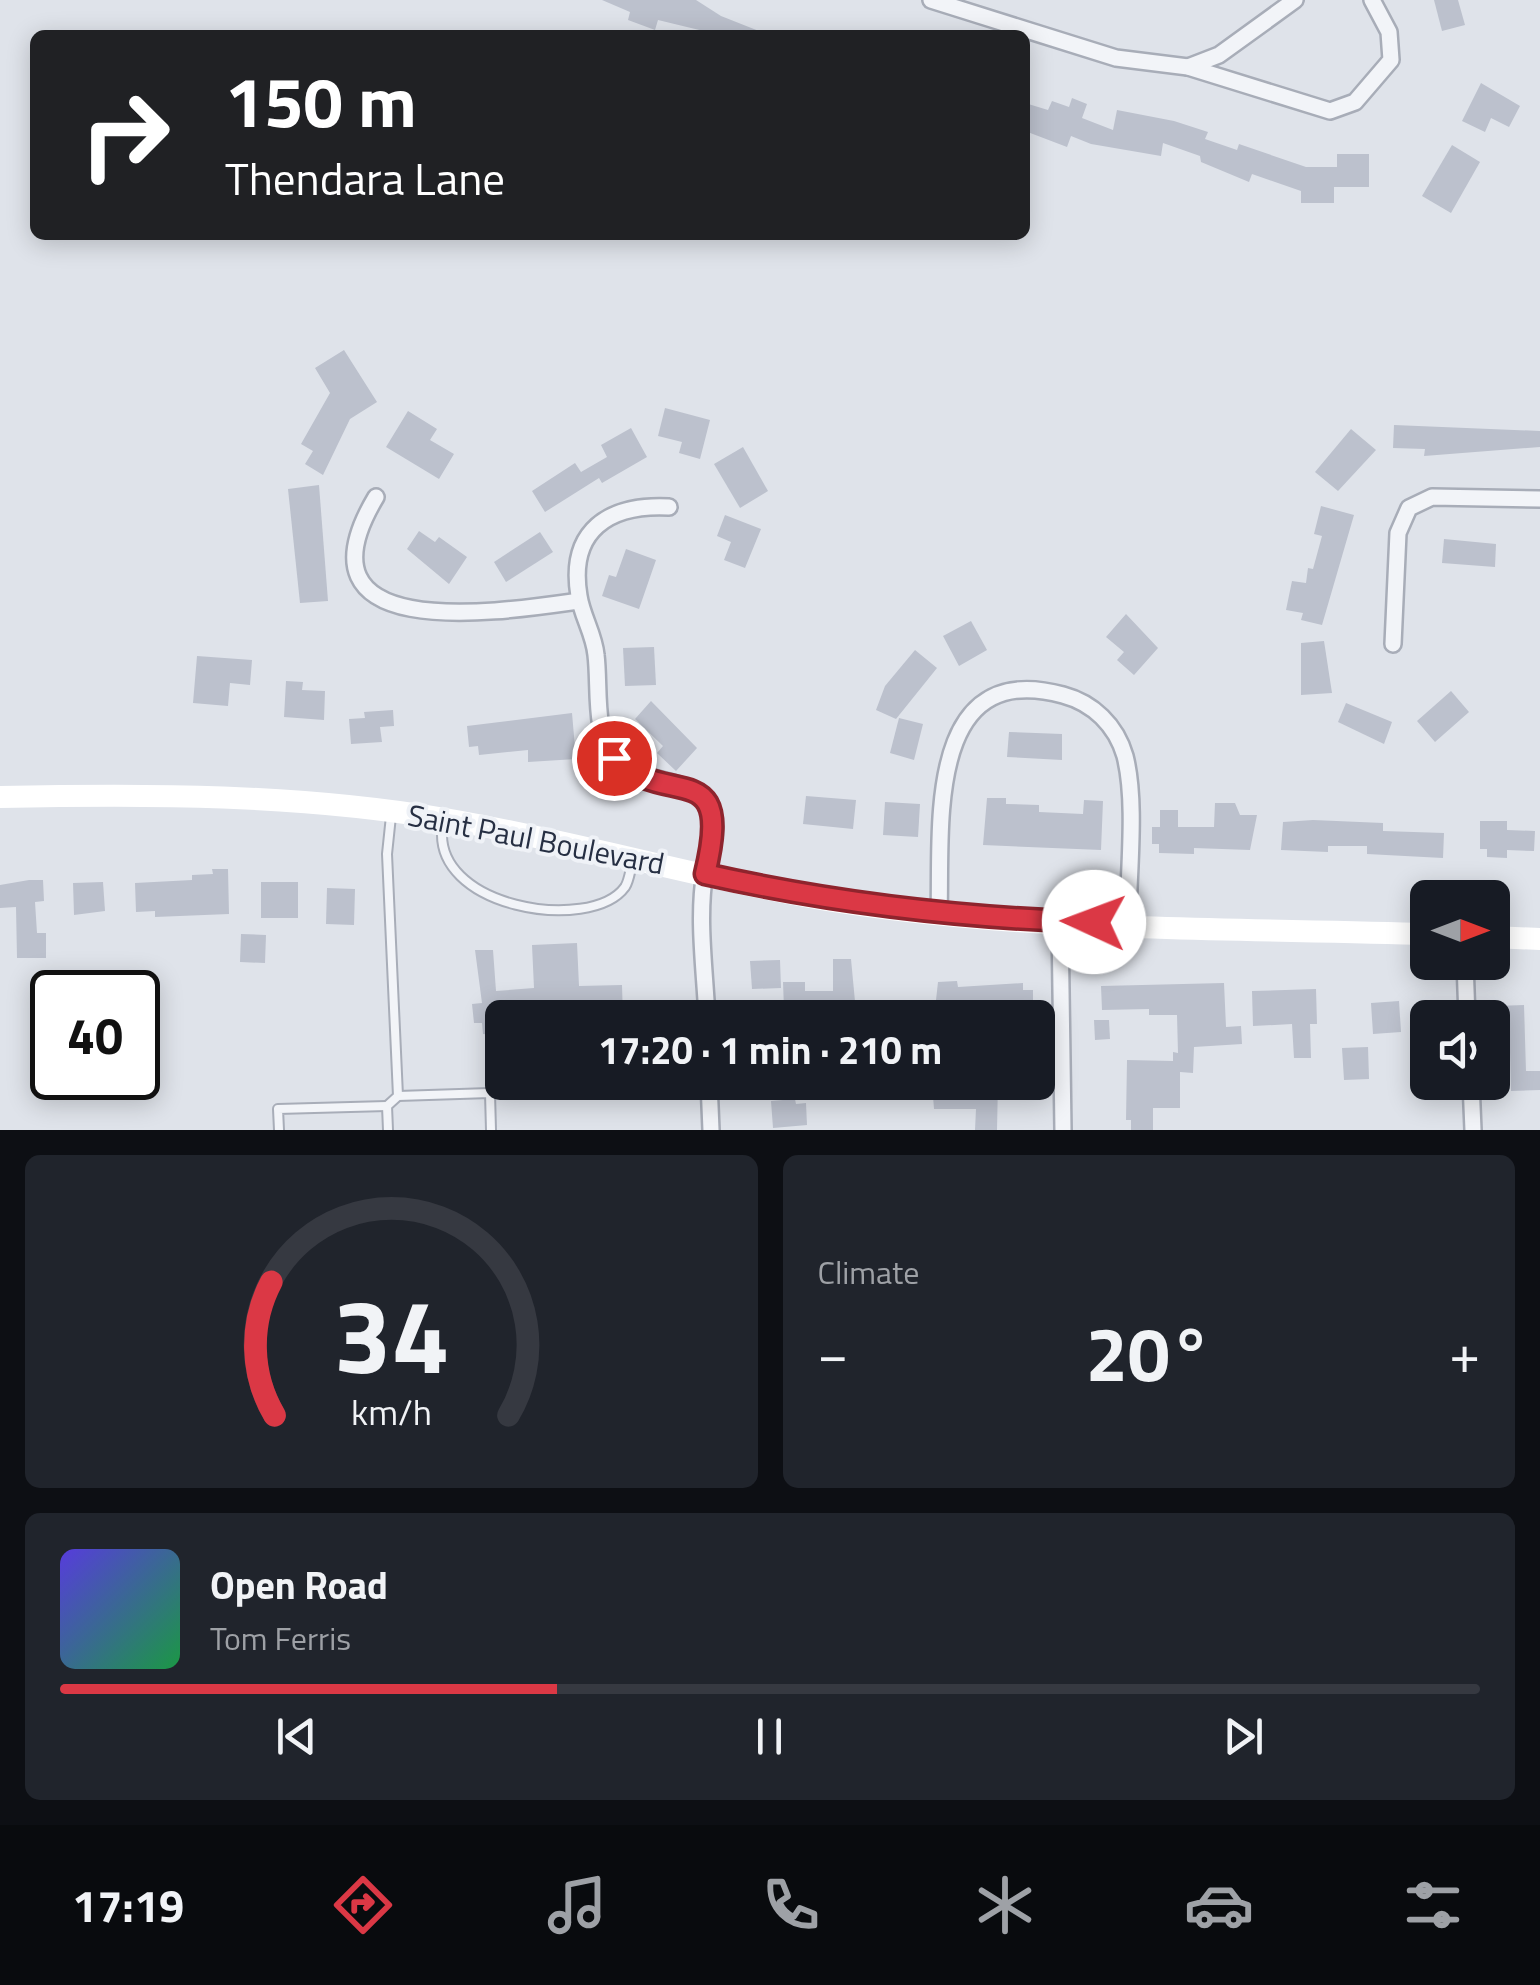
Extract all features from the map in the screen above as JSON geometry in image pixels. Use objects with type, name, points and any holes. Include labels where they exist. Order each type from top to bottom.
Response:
[{"type":"street","points":[[931,0],[1027,30]]},
{"type":"street","points":[[1188,67],[1219,55],[1295,0]]},
{"type":"street","points":[[1030,31],[1116,58],[1188,67],[1330,112],[1355,102],[1392,60],[1389,32],[1372,0]]},
{"type":"street","points":[[376,497],[359,530],[354,558],[360,582],[376,600],[400,607],[490,613],[580,600]]},
{"type":"street","points":[[1394,644],[1398,532],[1409,508],[1432,497],[1540,499]]},
{"type":"street","points":[[668,507],[617,510],[594,528],[580,557],[580,600],[596,654],[606,746],[622,766],[696,792],[712,809],[714,836],[705,874],[707,1000]]},
{"type":"street","points":[[938,914],[945,774],[954,736],[992,700],[1043,691],[1076,699],[1100,714],[1111,726],[1125,758],[1128,924]]},
{"type":"street","name":"Saint Paul Boulevard","points":[[0,798],[169,794],[391,812],[444,819],[844,902],[938,914],[1410,933]]},
{"type":"street","points":[[1060,921],[1062,1130]]},
{"type":"street","points":[[1510,937],[1540,938]]},
{"type":"street","points":[[710,1100],[711,1130]]},
{"type":"street","points":[[1472,1100],[1473,1130]]},
{"type":"lane","points":[[391,812],[388,854],[398,1096]]},
{"type":"lane","points":[[444,819],[441,846],[448,863],[470,885],[522,908],[549,910],[614,896],[626,886],[633,858]]},
{"type":"lane","points":[[279,1130],[278,1109],[388,1106],[398,1096],[490,1094],[491,1130]]},
{"type":"lane","points":[[388,1106],[388,1130]]},
{"type":"building","points":[[602,0],[696,0],[721,16],[756,30],[699,30],[658,20],[655,30],[628,20],[630,12]]},
{"type":"building","points":[[1434,0],[1458,0],[1465,25],[1442,31]]},
{"type":"building","points":[[1481,83],[1520,106],[1509,127],[1491,118],[1485,132],[1462,121]]},
{"type":"building","points":[[1072,98],[1087,104],[1082,118],[1113,130],[1117,110],[1174,121],[1208,132],[1205,139],[1237,150],[1239,144],[1306,167],[1337,167],[1337,154],[1369,154],[1369,187],[1334,187],[1334,203],[1301,203],[1301,191],[1252,174],[1249,182],[1201,162],[1200,156],[1163,143],[1161,156],[1091,144],[1071,136],[1067,147],[1030,133],[1030,105],[1048,110],[1052,101],[1069,107]]},
{"type":"building","points":[[1452,145],[1480,162],[1451,213],[1422,196]]},
{"type":"building","points":[[344,350],[377,402],[350,419],[323,475],[305,464],[313,451],[301,444],[330,393],[315,368]]},
{"type":"building","points":[[665,408],[710,420],[700,459],[679,453],[682,442],[658,436]]},
{"type":"building","points":[[408,411],[437,429],[430,440],[454,454],[439,479],[386,447]]},
{"type":"building","points":[[1394,425],[1540,431],[1540,447],[1424,456],[1425,449],[1393,448]]},
{"type":"building","points":[[631,428],[647,457],[602,483],[599,478],[545,512],[532,491],[575,463],[581,472],[607,457],[601,445]]},
{"type":"building","points":[[1351,429],[1376,450],[1338,491],[1315,472]]},
{"type":"building","points":[[743,447],[768,491],[740,508],[714,464]]},
{"type":"building","points":[[319,485],[328,601],[300,603],[288,489]]},
{"type":"building","points":[[1321,506],[1354,515],[1322,625],[1301,620],[1303,613],[1286,610],[1292,581],[1306,583],[1308,568],[1313,569],[1322,536],[1314,534]]},
{"type":"building","points":[[725,515],[761,529],[745,568],[724,560],[731,542],[717,536]]},
{"type":"building","points":[[419,531],[435,542],[439,537],[467,557],[449,584],[407,549]]},
{"type":"building","points":[[540,532],[553,552],[506,582],[494,562]]},
{"type":"building","points":[[1444,539],[1496,544],[1495,567],[1442,563]]},
{"type":"building","points":[[626,549],[656,560],[639,609],[602,596],[609,575],[616,577]]},
{"type":"building","points":[[1126,614],[1158,648],[1134,675],[1117,660],[1124,652],[1106,637]]},
{"type":"building","points":[[971,621],[987,650],[959,666],[943,636]]},
{"type":"building","points":[[1324,641],[1332,693],[1301,695],[1301,643]]},
{"type":"building","points":[[654,647],[656,685],[625,686],[623,648]]},
{"type":"building","points":[[915,650],[937,668],[896,719],[876,710],[885,686]]},
{"type":"building","points":[[197,656],[252,660],[250,685],[230,683],[228,706],[193,703]]},
{"type":"building","points":[[286,681],[303,682],[302,690],[325,691],[324,720],[284,717]]},
{"type":"building","points":[[1451,691],[1469,712],[1435,742],[1417,721]]},
{"type":"building","points":[[651,701],[697,748],[676,771],[657,753],[663,746],[635,719]]},
{"type":"building","points":[[1346,703],[1392,722],[1384,744],[1338,722]]},
{"type":"building","points":[[393,710],[394,726],[380,727],[382,742],[351,744],[349,719],[365,718],[364,712]]},
{"type":"building","points":[[572,713],[576,759],[528,762],[528,750],[479,755],[478,746],[469,747],[467,726]]},
{"type":"building","points":[[899,718],[923,724],[914,760],[890,753]]},
{"type":"building","points":[[1009,732],[1062,734],[1062,760],[1007,757]]},
{"type":"building","points":[[806,796],[856,800],[853,829],[803,824]]},
{"type":"building","points":[[987,798],[1006,798],[1006,804],[1039,805],[1039,812],[1083,814],[1084,800],[1103,801],[1101,850],[983,845]]},
{"type":"building","points":[[885,802],[920,804],[918,837],[883,835]]},
{"type":"building","points":[[1215,803],[1235,803],[1240,815],[1257,815],[1250,850],[1194,848],[1194,854],[1159,853],[1159,844],[1152,844],[1152,827],[1160,827],[1160,810],[1178,810],[1178,827],[1214,827]]},
{"type":"building","points":[[1480,821],[1507,821],[1507,830],[1535,831],[1534,851],[1507,850],[1507,858],[1487,857],[1487,849],[1480,849]]},
{"type":"building","points":[[1283,822],[1383,823],[1383,831],[1444,833],[1443,858],[1367,854],[1367,846],[1328,846],[1328,852],[1281,850]]},
{"type":"building","points":[[212,869],[228,869],[229,914],[155,917],[155,911],[136,912],[135,883],[192,880],[192,875],[213,874]]},
{"type":"building","points":[[43,880],[44,901],[35,902],[37,933],[46,933],[46,958],[17,958],[16,907],[0,908],[0,885]]},
{"type":"building","points":[[103,882],[105,911],[74,915],[73,883]]},
{"type":"building","points":[[261,882],[298,882],[298,918],[261,918]]},
{"type":"building","points":[[327,888],[355,889],[354,925],[326,924]]},
{"type":"building","points":[[241,934],[266,935],[265,963],[240,962]]},
{"type":"building","points":[[577,943],[579,986],[622,985],[622,1000],[485,1000],[483,1034],[482,1023],[474,1023],[472,1004],[482,1003],[475,950],[493,950],[496,991],[534,988],[532,945]]},
{"type":"building","points":[[833,959],[851,959],[855,1000],[784,1000],[783,982],[805,982],[805,991],[833,991]]},
{"type":"building","points":[[780,960],[781,988],[752,989],[750,961]]},
{"type":"building","points":[[957,981],[958,987],[1023,983],[1023,990],[1033,990],[1033,1000],[936,1000],[938,982]]},
{"type":"building","points":[[1224,983],[1226,1027],[1241,1026],[1242,1044],[1194,1047],[1193,1073],[1180,1072],[1180,1108],[1153,1108],[1153,1130],[1131,1130],[1131,1120],[1126,1120],[1127,1060],[1173,1061],[1173,1052],[1178,1053],[1177,1015],[1149,1015],[1149,1009],[1102,1010],[1101,986]]},
{"type":"building","points":[[1316,989],[1317,1024],[1310,1024],[1311,1058],[1294,1058],[1292,1024],[1253,1026],[1252,991]]},
{"type":"building","points":[[1399,1001],[1401,1032],[1373,1034],[1371,1003]]},
{"type":"building","points":[[1524,1005],[1526,1071],[1540,1071],[1540,1090],[1511,1091],[1510,1006]]},
{"type":"building","points":[[1094,1020],[1109,1020],[1110,1039],[1095,1040]]},
{"type":"building","points":[[1368,1047],[1369,1079],[1344,1080],[1342,1048]]},
{"type":"building","points":[[933,1100],[998,1100],[997,1130],[975,1130],[976,1109],[934,1109]]},
{"type":"building","points":[[771,1101],[806,1103],[807,1125],[773,1128]]},
{"type":"route","points":[[614,758],[638,774],[682,786],[706,801],[712,809],[714,836],[705,874],[913,912],[1094,922]]}]
